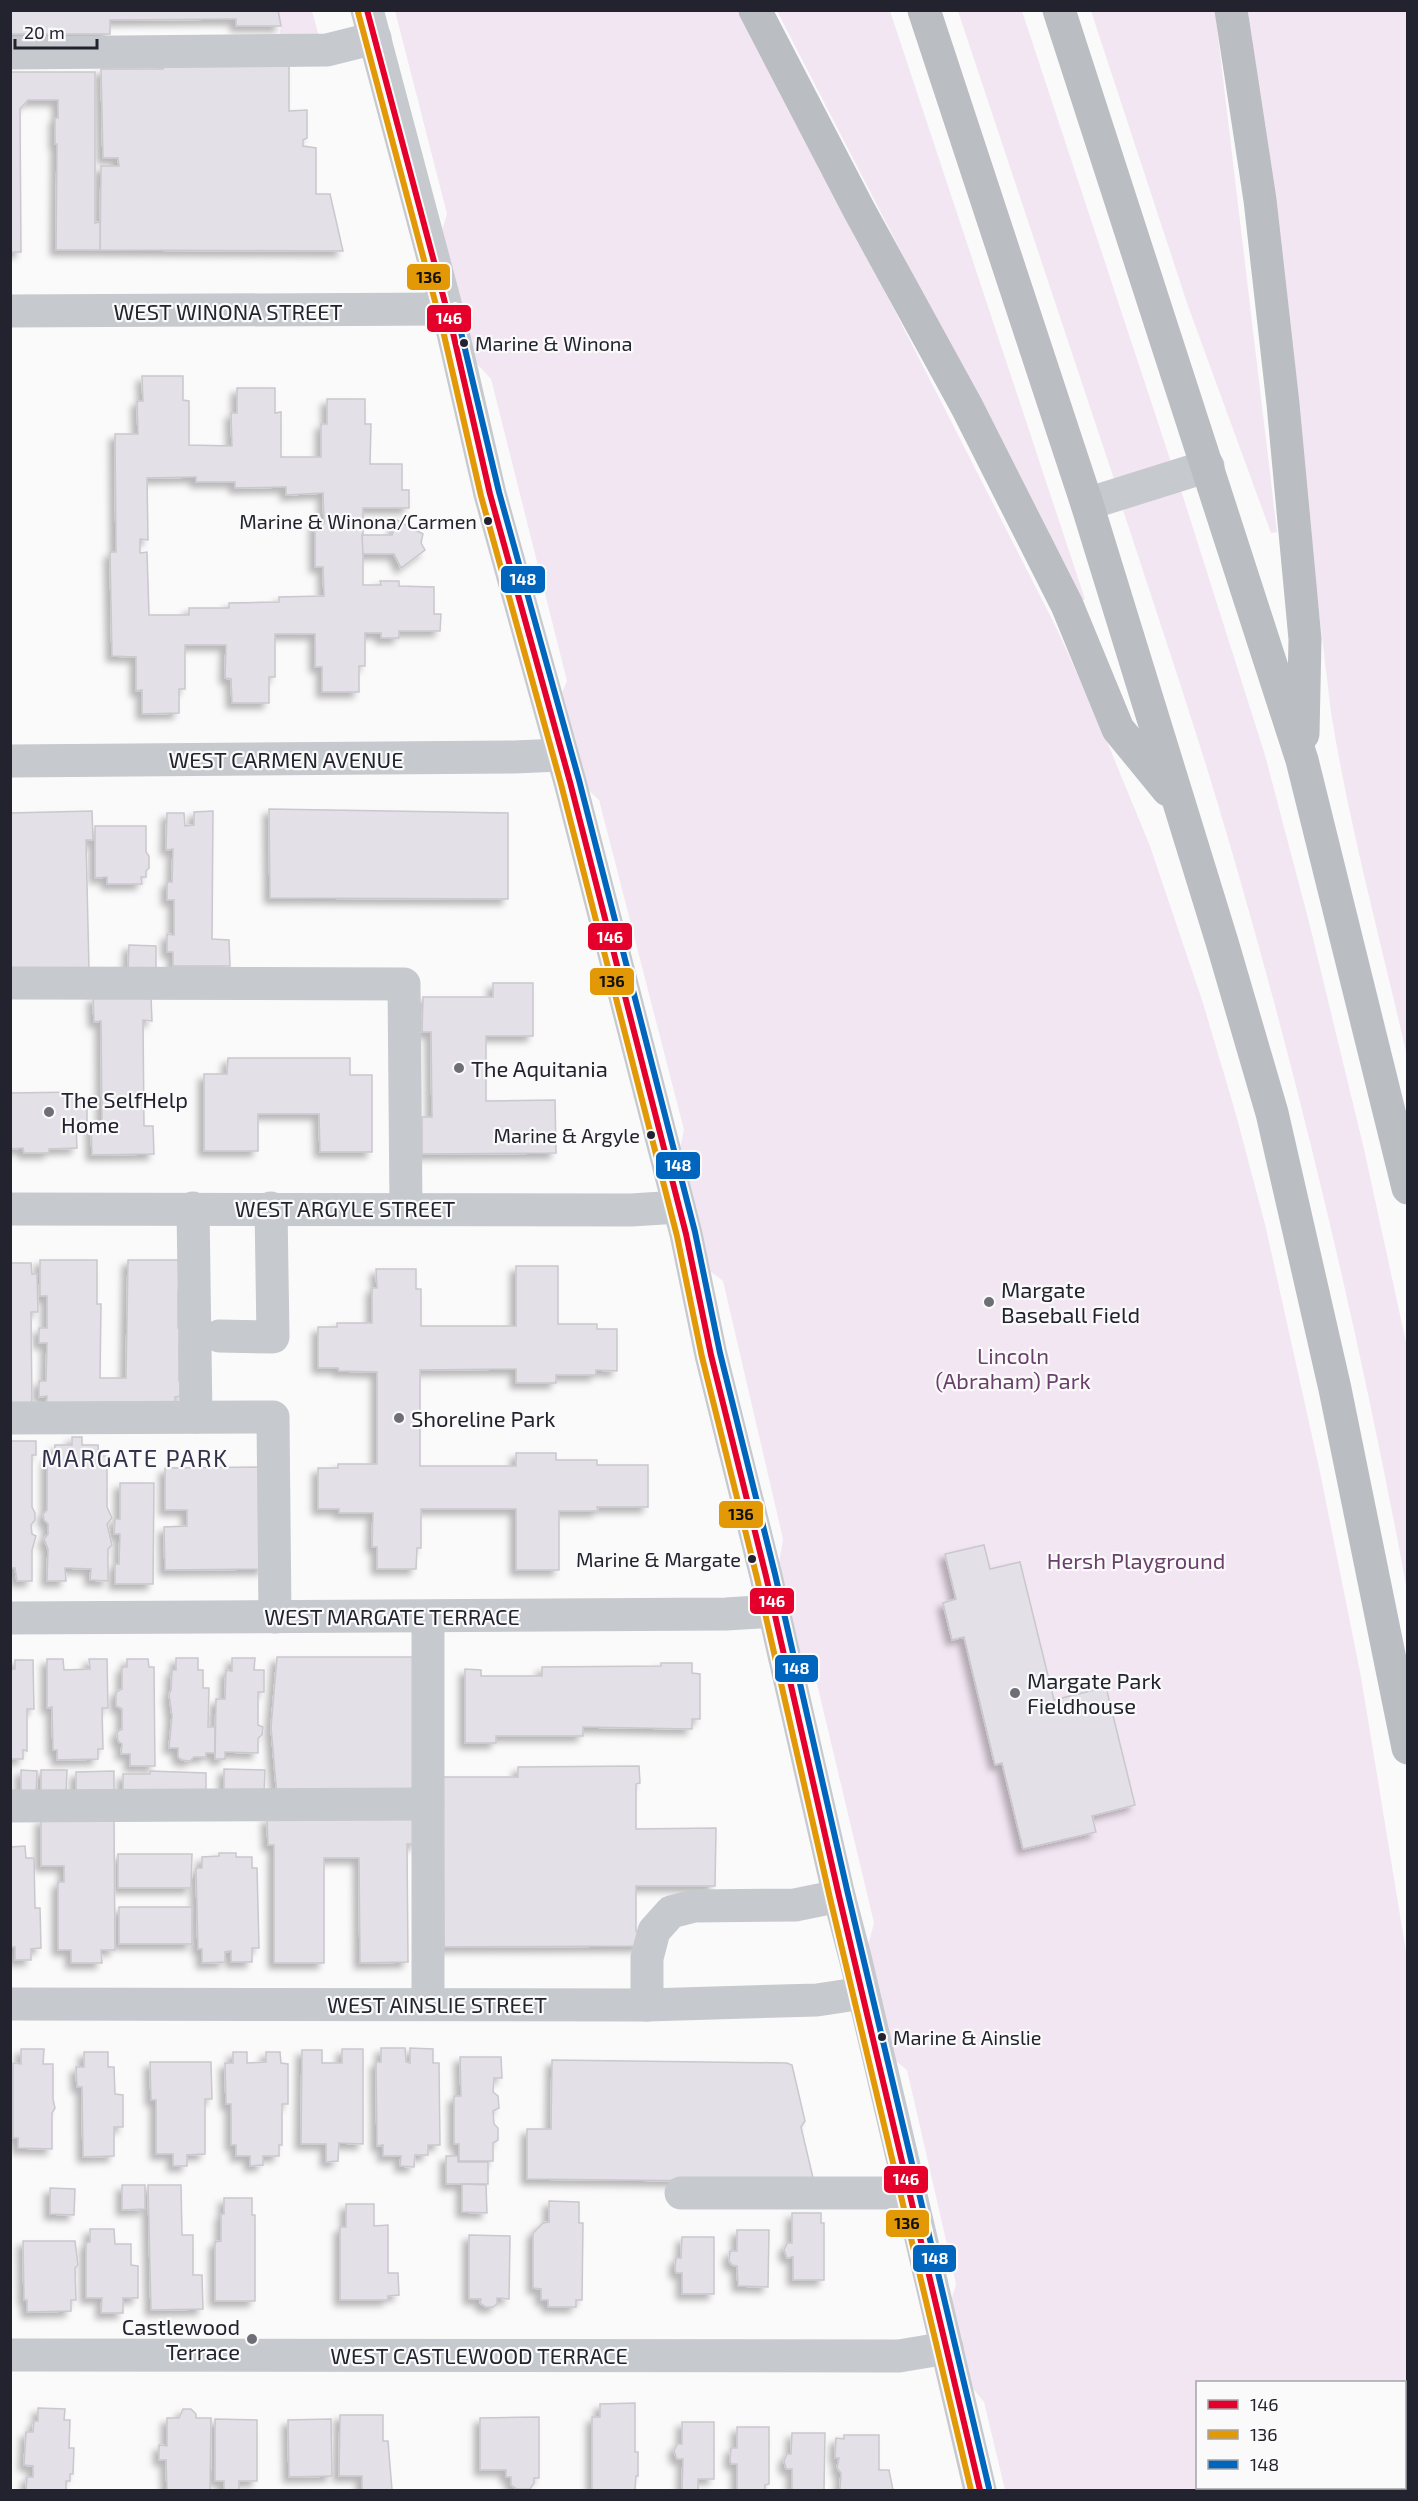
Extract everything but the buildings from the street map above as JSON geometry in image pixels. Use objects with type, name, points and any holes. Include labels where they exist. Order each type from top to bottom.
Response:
[{"type":"highway","points":[[755,10],[859,210],[967,407],[1057,584],[1118,729],[1179,803]]},
{"type":"highway","points":[[924,10],[1088,504],[1272,1113],[1335,1389],[1407,1748]]},
{"type":"highway","points":[[1059,10],[1302,760],[1407,1188]]},
{"type":"highway","points":[[1231,10],[1260,200],[1283,404],[1305,639],[1302,760]]},
{"type":"street","points":[[10,53],[327,50],[371,24],[446,309],[490,494],[679,1207],[711,1355],[774,1611],[980,2490]]},
{"type":"street","name":"WEST WINONA STREET","points":[[10,311],[446,309]]},
{"type":"street","points":[[1088,504],[1208,466]]},
{"type":"street","name":"WEST CARMEN AVENUE","points":[[10,761],[514,758],[561,755]]},
{"type":"street","points":[[10,983],[404,984],[406,1208]]},
{"type":"street","name":"WEST ARGYLE STREET","points":[[10,1209],[631,1210],[679,1207]]},
{"type":"street","points":[[193,1208],[196,1417]]},
{"type":"street","points":[[219,1336],[273,1337],[271,1208]]},
{"type":"street","points":[[10,1418],[273,1417],[275,1617]]},
{"type":"street","name":"WEST MARGATE TERRACE","points":[[10,1618],[428,1617],[726,1614],[774,1611]]},
{"type":"street","points":[[428,1617],[428,2004]]},
{"type":"street","points":[[10,1806],[428,1804]]},
{"type":"street","points":[[647,2005],[647,1958],[654,1931],[671,1912],[694,1906],[795,1905],[839,1896]]},
{"type":"street","name":"WEST AINSLIE STREET","points":[[10,2004],[647,2005],[817,2000],[863,1993]]},
{"type":"street","points":[[681,2193],[910,2193]]},
{"type":"street","name":"WEST CASTLEWOOD TERRACE","points":[[10,2355],[899,2356],[947,2348]]},
{"type":"green space","points":[[278,11],[312,11],[320,40],[279,40],[281,26]]},
{"type":"green space","name":"Lincoln (Abraham) Park","points":[[395,11],[742,11],[1056,627],[1099,722],[1150,846],[1203,1003],[1235,1111],[1265,1224],[1320,1472],[1361,1677],[1407,1958],[1407,2490],[1005,2490],[984,2402],[970,2385],[951,2301],[956,2284],[907,2070],[896,2061],[868,1946],[874,1923],[817,1684],[803,1671],[779,1563],[783,1539],[723,1281],[710,1271],[680,1148],[684,1130],[599,800],[586,788],[562,693],[567,681],[491,379],[476,363],[442,230],[447,214]]},
{"type":"green space","points":[[777,11],[890,11],[1085,599],[1081,601]]},
{"type":"green space","points":[[958,11],[1022,11],[1172,465],[1116,485]]},
{"type":"green space","points":[[1091,11],[1215,11],[1277,532],[1271,533],[1188,306]]},
{"type":"green space","points":[[1248,11],[1407,11],[1407,1056],[1357,842],[1331,713]]},
{"type":"green space","points":[[1180,487],[1265,755],[1309,922],[1364,1149],[1407,1347],[1407,1590],[1345,1288],[1297,1088],[1214,791],[1122,507]]},
{"type":"transit line","name":"146","points":[[367,10],[453,333],[490,494],[570,782],[686,1234],[711,1355],[766,1576],[839,1896],[980,2490]]},
{"type":"transit line","name":"136","points":[[358,12],[444,335],[481,496],[561,784],[677,1236],[702,1357],[757,1578],[830,1898],[971,2490]]},
{"type":"transit line","name":"148","points":[[455,307],[499,492],[579,780],[695,1232],[720,1353],[775,1574],[848,1894],[989,2488]]},
{"type":"place","name":"Marine & Winona","points":[[464,343]]},
{"type":"place","name":"Marine & Winona/Carmen","points":[[488,521]]},
{"type":"place","name":"The Aquitania","points":[[459,1068]]},
{"type":"place","name":"The SelfHelp Home","points":[[49,1112]]},
{"type":"place","name":"Marine & Argyle","points":[[651,1135]]},
{"type":"place","name":"Margate Baseball Field","points":[[989,1302]]},
{"type":"place","name":"Shoreline Park","points":[[399,1418]]},
{"type":"place","name":"Marine & Margate","points":[[752,1559]]},
{"type":"place","name":"Margate Park Fieldhouse","points":[[1015,1693]]},
{"type":"place","name":"Marine & Ainslie","points":[[882,2037]]},
{"type":"place","name":"Castlewood Terrace","points":[[252,2339]]},
{"type":"district","name":"MARGATE PARK","points":[[135,1457]]},
{"type":"park label","name":"Hersh Playground","points":[[1136,1560]]}]
